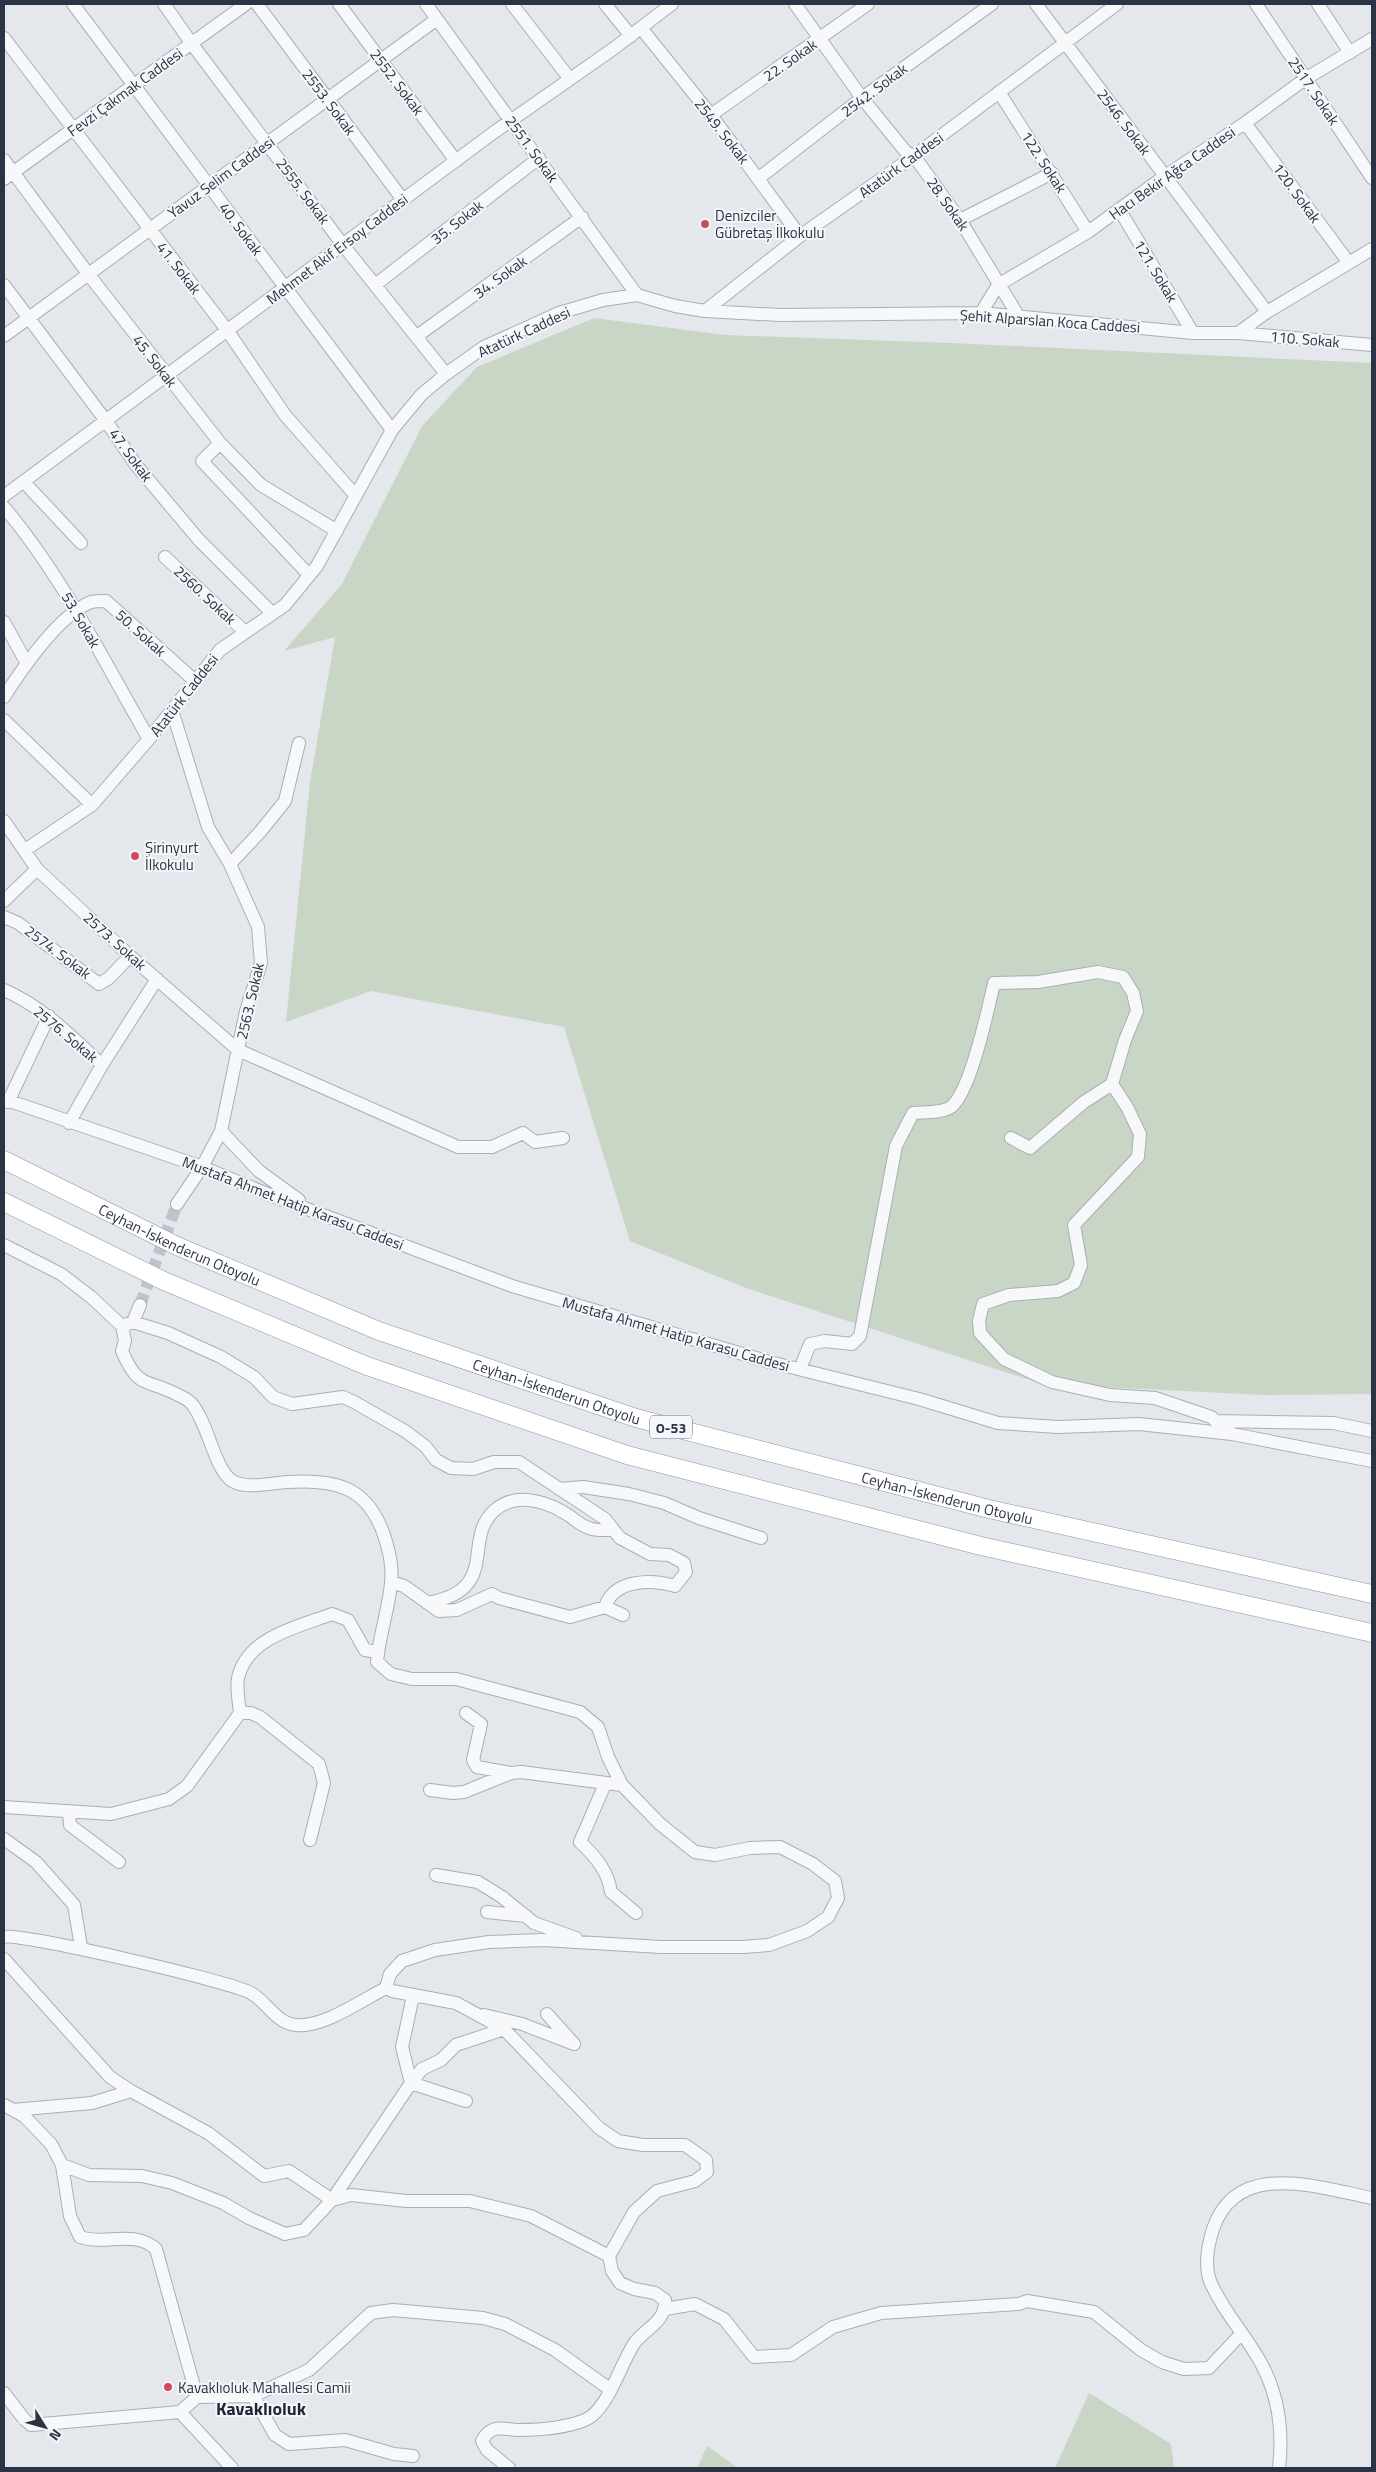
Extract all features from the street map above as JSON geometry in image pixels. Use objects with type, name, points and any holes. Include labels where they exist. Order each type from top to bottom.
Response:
[{"type":"highway","name":"Ceyhan-İskenderun Otoyolu","points":[[4,1160],[154,1236],[370,1327],[636,1418],[989,1509],[1372,1594]]},
{"type":"highway","name":"O-53","points":[[4,1202],[132,1267],[367,1366],[626,1455],[982,1546],[1372,1633]]},
{"type":"street","name":"40. Sokak","points":[[72,4],[392,430]]},
{"type":"street","name":"2555. Sokak","points":[[164,4],[343,245],[446,374]]},
{"type":"street","name":"Fevzi Çakmak Caddesi","points":[[8,176],[246,4]]},
{"type":"street","name":"2553. Sokak","points":[[256,4],[404,200]]},
{"type":"street","name":"2552. Sokak","points":[[339,4],[456,161]]},
{"type":"street","name":"2551. Sokak","points":[[426,4],[637,294]]},
{"type":"street","points":[[512,4],[570,79]]},
{"type":"street","points":[[605,4],[630,36]]},
{"type":"street","name":"Mehmet Akif Ersoy Caddesi","points":[[4,496],[511,120],[672,4]]},
{"type":"street","name":"28. Sokak","points":[[795,4],[862,98],[906,152],[914,156],[960,220],[1019,317]]},
{"type":"street","name":"22. Sokak","points":[[711,115],[868,4]]},
{"type":"street","name":"2542. Sokak","points":[[759,178],[862,98],[992,4]]},
{"type":"street","name":"2546. Sokak","points":[[1036,4],[1267,312]]},
{"type":"street","name":"Atatürk Caddesi","points":[[25,850],[92,805],[149,739],[220,650],[285,605],[309,575],[337,530],[392,430],[421,395],[446,374],[484,347],[559,313],[603,300],[637,294],[675,306],[704,311],[800,236],[914,156],[1117,4]]},
{"type":"street","name":"2517. Sokak","points":[[1256,4],[1372,178]]},
{"type":"street","points":[[1318,4],[1350,53]]},
{"type":"street","name":"Yavuz Selim Caddesi","points":[[4,336],[437,19]]},
{"type":"street","name":"2549. Sokak","points":[[641,28],[711,115],[800,236]]},
{"type":"street","name":"41. Sokak","points":[[4,38],[227,330],[285,415],[356,496]]},
{"type":"street","name":"Hacı Bekir Ağca Caddesi","points":[[981,313],[998,285],[1088,232],[1305,79],[1372,39]]},
{"type":"street","name":"122. Sokak","points":[[999,92],[1088,232]]},
{"type":"street","name":"120. Sokak","points":[[1245,123],[1349,263]]},
{"type":"street","name":"35. Sokak","points":[[375,285],[539,158]]},
{"type":"street","name":"45. Sokak","points":[[4,160],[8,176],[89,275],[220,443],[261,485],[337,530]]},
{"type":"street","points":[[960,220],[1052,173]]},
{"type":"street","name":"121. Sokak","points":[[1119,209],[1193,333]]},
{"type":"street","name":"34. Sokak","points":[[417,336],[582,217]]},
{"type":"street","points":[[1238,333],[1267,312],[1372,250]]},
{"type":"street","name":"47. Sokak","points":[[4,285],[106,421],[136,465],[199,540],[272,614]]},
{"type":"street","name":"Şehit Alparslan Koca Caddesi","points":[[704,311],[780,315],[981,313],[1193,333],[1238,333]]},
{"type":"street","name":"110. Sokak","points":[[1238,333],[1372,345]]},
{"type":"street","points":[[220,443],[202,461],[309,575]]},
{"type":"street","points":[[24,482],[81,543]]},
{"type":"street","name":"53. Sokak","points":[[4,507],[31,540],[76,611],[149,739]]},
{"type":"street","name":"2560. Sokak","points":[[165,557],[245,632]]},
{"type":"street","name":"50. Sokak","points":[[4,696],[26,662],[76,611],[92,602],[106,601],[195,681]]},
{"type":"street","points":[[4,622],[26,662]]},
{"type":"street","name":"2563. Sokak","points":[[172,710],[208,827],[230,864],[258,927],[261,963],[246,1011],[221,1131],[202,1167],[177,1204]]},
{"type":"street","points":[[4,720],[92,805]]},
{"type":"street","points":[[230,864],[260,832],[285,801],[299,743]]},
{"type":"street","name":"2573. Sokak","points":[[4,821],[37,870],[130,956],[238,1050],[458,1147],[492,1147],[523,1133],[535,1142],[563,1138]]},
{"type":"street","points":[[4,900],[37,870]]},
{"type":"street","name":"2574. Sokak","points":[[4,917],[18,923],[99,984],[109,978],[130,956]]},
{"type":"street","points":[[800,1370],[810,1344],[825,1342],[852,1344],[860,1336],[896,1146],[913,1113],[950,1108],[960,1097],[981,1037],[994,983],[1038,982],[1098,972],[1123,977],[1133,993],[1137,1011],[1124,1040],[1112,1084],[1084,1102],[1030,1148],[1011,1138]]},
{"type":"street","name":"2576. Sokak","points":[[69,1123],[102,1064],[157,979]]},
{"type":"street","name":"2576. Sokak","points":[[4,990],[23,999],[49,1016],[102,1064]]},
{"type":"street","points":[[6,1101],[49,1016]]},
{"type":"street","points":[[1112,1084],[1127,1107],[1140,1134],[1138,1157],[1074,1225],[1081,1265],[1074,1283],[1058,1291],[1009,1295],[983,1304],[979,1321],[980,1333],[1004,1359],[1052,1382],[1110,1395],[1154,1398],[1211,1417],[1232,1434]]},
{"type":"street","name":"Mustafa Ahmet Hatip Karasu Caddesi","points":[[6,1101],[202,1167],[512,1286],[800,1370],[919,1399],[998,1423],[1058,1427],[1140,1424],[1232,1434],[1372,1461]]},
{"type":"street","points":[[221,1131],[259,1171],[318,1213]]},
{"type":"street","points":[[4,1246],[61,1274],[128,1324],[168,1333],[221,1357],[254,1377],[272,1397],[292,1404],[343,1397],[405,1430],[425,1446],[436,1460],[451,1468],[473,1469],[494,1462],[519,1462],[604,1519],[620,1538],[650,1554],[669,1555],[684,1563],[686,1572],[675,1586],[643,1581],[632,1584],[608,1598],[605,1607]]},
{"type":"street","points":[[140,1305],[128,1324],[122,1351],[136,1377],[148,1385],[174,1393],[190,1402],[201,1418],[224,1472],[232,1481],[261,1485],[316,1482],[336,1484],[356,1494],[377,1515],[391,1554],[392,1582],[378,1652],[378,1662],[391,1674],[412,1679],[456,1679],[580,1712],[598,1727],[608,1757],[622,1785],[660,1824],[695,1852],[715,1855],[750,1848],[780,1847],[813,1864],[835,1881],[838,1898],[828,1916],[807,1931],[769,1945],[743,1947],[661,1947],[543,1940],[489,1942],[435,1950],[402,1961],[390,1974],[386,1988]]},
{"type":"street","points":[[1216,1421],[1333,1423],[1372,1431]]},
{"type":"street","points":[[559,1489],[583,1487],[629,1494],[664,1503],[699,1518],[761,1538]]},
{"type":"street","points":[[427,1603],[445,1600],[462,1589],[474,1573],[479,1559],[482,1526],[496,1509],[517,1499],[533,1501],[563,1512],[591,1529],[612,1530]]},
{"type":"street","points":[[392,1582],[404,1586],[439,1611],[457,1610],[492,1594],[499,1598],[570,1617],[605,1607],[623,1615]]},
{"type":"street","points":[[4,1807],[111,1814],[169,1799],[178,1794],[203,1765],[240,1713],[238,1680],[243,1663],[258,1645],[280,1634],[332,1614],[348,1620],[365,1650],[378,1652]]},
{"type":"street","points":[[240,1713],[251,1713],[260,1717],[319,1764],[324,1783],[310,1840]]},
{"type":"street","points":[[466,1713],[481,1724],[473,1760],[477,1767],[511,1773],[521,1772],[622,1785]]},
{"type":"street","points":[[430,1790],[453,1793],[464,1792],[511,1773]]},
{"type":"street","points":[[605,1784],[580,1842],[594,1855],[604,1871],[609,1881],[611,1892],[636,1913]]},
{"type":"street","points":[[69,1811],[70,1825],[118,1862]]},
{"type":"street","points":[[4,1839],[36,1862],[74,1904],[82,1947]]},
{"type":"street","points":[[436,1875],[478,1882],[534,1923],[586,1942]]},
{"type":"street","points":[[487,1912],[526,1916]]},
{"type":"street","points":[[4,1937],[24,1937],[49,1943],[82,1947],[103,1955],[186,1974],[250,1992],[286,2024],[298,2026],[317,2024],[386,1988],[414,1996],[456,2003],[504,2029],[599,2128],[618,2140],[643,2145],[685,2145],[706,2160],[707,2172],[695,2181],[657,2191],[634,2212],[609,2256],[612,2271],[620,2283],[634,2289],[656,2293],[665,2300],[665,2309],[657,2322],[637,2341],[606,2399],[588,2419],[565,2426],[517,2430],[497,2428],[486,2433],[482,2441],[487,2450],[510,2468]]},
{"type":"street","points":[[4,1959],[110,2077],[131,2091],[208,2133],[264,2176],[289,2171],[332,2200]]},
{"type":"street","points":[[411,2083],[402,2047],[414,1996]]},
{"type":"street","points":[[475,2013],[522,2024],[574,2044],[547,2014]]},
{"type":"street","points":[[62,2165],[89,2175],[142,2176],[172,2183],[223,2203],[249,2218],[285,2234],[304,2230],[332,2200],[422,2069],[441,2060],[456,2045],[504,2029]]},
{"type":"street","points":[[411,2083],[466,2101]]},
{"type":"street","points":[[8,2107],[92,2103],[131,2091]]},
{"type":"street","points":[[8,2107],[24,2116],[51,2144],[62,2165],[70,2216],[80,2237],[91,2241],[131,2238],[149,2243],[156,2249],[197,2396]]},
{"type":"street","points":[[1279,2468],[1281,2449],[1276,2403],[1262,2365],[1241,2334],[1210,2280],[1207,2264],[1209,2240],[1216,2220],[1224,2208],[1250,2187],[1265,2183],[1296,2183],[1372,2198]]},
{"type":"street","points":[[332,2200],[352,2194],[406,2201],[470,2201],[531,2216],[609,2256]]},
{"type":"street","points":[[665,2309],[695,2304],[724,2319],[754,2358],[791,2355],[833,2327],[881,2314],[1019,2304],[1027,2301],[1094,2312],[1141,2350],[1162,2362],[1184,2369],[1208,2368],[1241,2334]]},
{"type":"street","points":[[4,2393],[24,2419],[32,2425],[180,2412],[197,2396],[253,2396],[309,2370],[371,2313],[393,2310],[483,2318],[505,2324],[555,2350],[611,2390]]},
{"type":"street","points":[[253,2396],[275,2435],[289,2444],[346,2440],[394,2454],[413,2456]]},
{"type":"street","points":[[180,2412],[232,2468]]},
{"type":"green space","points":[[594,318],[725,335],[951,343],[1372,363],[1372,1394],[1264,1395],[1042,1384],[746,1288],[630,1241],[564,1027],[371,991],[286,1022],[310,782],[335,637],[284,651],[342,584],[422,426],[477,367]]},
{"type":"green space","points":[[1089,2393],[1171,2444],[1174,2468],[1055,2468]]},
{"type":"green space","points":[[707,2446],[738,2468],[697,2468]]},
{"type":"tunnel","points":[[140,1305],[177,1204]]},
{"type":"place","name":"Denizciler Gübretaş İlkokulu","points":[[705,224]]},
{"type":"place","name":"Şirinyurt İlkokulu","points":[[135,856]]},
{"type":"place","name":"Kavaklıoluk Mahallesi Camii","points":[[168,2387]]},
{"type":"district","name":"Kavaklıoluk","points":[[261,2408]]}]
